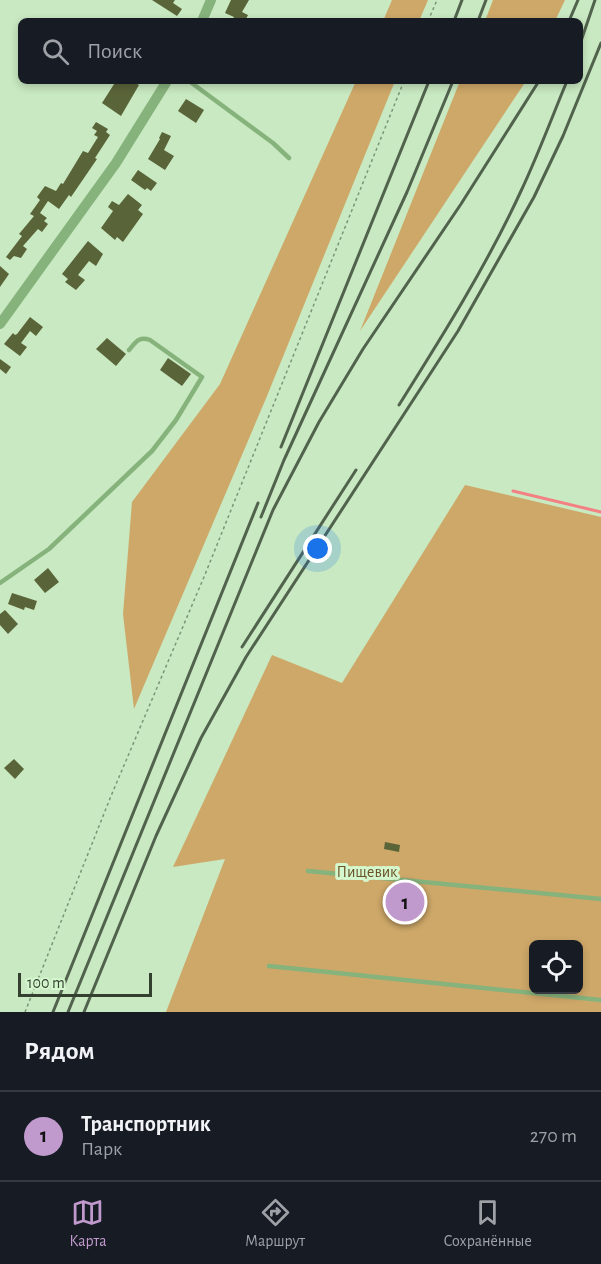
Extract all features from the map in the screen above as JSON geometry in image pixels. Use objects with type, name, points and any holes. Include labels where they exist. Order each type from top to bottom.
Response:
[{"type":"street","points":[[203,18],[211,0]]},
{"type":"street","points":[[0,324],[116,163],[165,84]]},
{"type":"lane","points":[[193,84],[273,143],[289,158]]},
{"type":"lane","points":[[0,583],[49,549],[152,451],[176,420],[202,376],[150,340],[143,338],[129,350]]},
{"type":"lane","points":[[308,871],[601,899]]},
{"type":"lane","points":[[269,966],[601,1000]]},
{"type":"path","points":[[429,18],[437,0]]},
{"type":"path","points":[[25,1012],[111,796],[209,566],[403,84]]},
{"type":"green space","points":[[392,0],[428,0],[420,18],[384,18]]},
{"type":"green space","points":[[493,0],[565,0],[556,18],[486,18]]},
{"type":"green space","points":[[355,84],[394,84],[267,396],[134,709],[123,614],[132,502],[220,384]]},
{"type":"green space","points":[[459,84],[524,84],[360,331]]},
{"type":"green space","name":"Пищевик","points":[[465,485],[601,517],[601,1012],[166,1012],[225,859],[173,867],[272,655],[342,683]]},
{"type":"building","points":[[152,0],[175,0],[173,3],[182,9],[177,16]]},
{"type":"building","points":[[231,0],[249,0],[242,12],[248,15],[246,18],[234,18],[225,13]]},
{"type":"building","points":[[114,84],[139,85],[121,116],[102,103]]},
{"type":"building","points":[[186,99],[204,110],[196,123],[178,111]]},
{"type":"building","points":[[96,122],[108,129],[106,132],[110,135],[95,158],[97,159],[71,197],[69,195],[59,209],[48,201],[40,213],[47,218],[44,221],[48,224],[42,232],[38,229],[23,246],[27,249],[21,258],[14,256],[10,260],[6,257],[22,236],[19,234],[34,216],[30,214],[40,200],[37,197],[45,186],[56,191],[61,183],[63,184],[83,151],[88,153],[98,137],[94,135],[97,131],[92,128]]},
{"type":"building","points":[[162,132],[171,136],[164,150],[174,156],[165,170],[148,159]]},
{"type":"building","points":[[138,170],[157,183],[151,191],[147,188],[145,190],[131,180]]},
{"type":"building","points":[[128,194],[142,205],[138,210],[143,214],[123,242],[117,237],[115,240],[101,228],[113,211],[108,207],[112,201],[119,205]]},
{"type":"building","points":[[88,241],[103,254],[96,266],[89,261],[78,275],[85,280],[76,290],[65,282],[68,279],[62,274]]},
{"type":"building","points":[[0,266],[9,274],[0,287]]},
{"type":"building","points":[[30,317],[43,327],[36,336],[30,331],[21,343],[27,347],[20,356],[4,344],[13,333],[17,334]]},
{"type":"building","points":[[107,338],[126,354],[116,366],[96,349]]},
{"type":"building","points":[[168,358],[191,374],[182,386],[160,370]]},
{"type":"building","points":[[0,359],[11,367],[6,374],[0,369]]},
{"type":"building","points":[[48,568],[59,582],[45,593],[34,580]]},
{"type":"building","points":[[12,593],[37,601],[34,610],[25,607],[24,610],[8,604]]},
{"type":"building","points":[[5,610],[18,624],[8,634],[0,625],[0,614]]},
{"type":"building","points":[[14,759],[24,769],[15,779],[4,768]]},
{"type":"building","points":[[385,842],[400,845],[399,852],[384,849]]},
{"type":"waterway","points":[[513,491],[601,512]]},
{"type":"railway","points":[[455,18],[462,0]]},
{"type":"railway","points":[[479,18],[486,0]]},
{"type":"railway","points":[[570,18],[578,0]]},
{"type":"railway","points":[[583,35],[595,0]]},
{"type":"railway","points":[[84,1012],[156,836],[201,738],[246,657],[458,331],[534,197],[563,136],[601,43]]},
{"type":"railway","points":[[281,447],[428,84]]},
{"type":"railway","points":[[261,517],[284,460],[407,192],[452,84]]},
{"type":"railway","points":[[68,1012],[273,510],[319,422],[363,349],[461,204],[537,84]]},
{"type":"railway","points":[[399,405],[494,246],[527,177],[566,84]]},
{"type":"railway","points":[[242,647],[356,470]]},
{"type":"railway","points":[[53,1012],[258,503]]},
{"type":"place","name":"Транспортник","points":[[405,902]]}]
